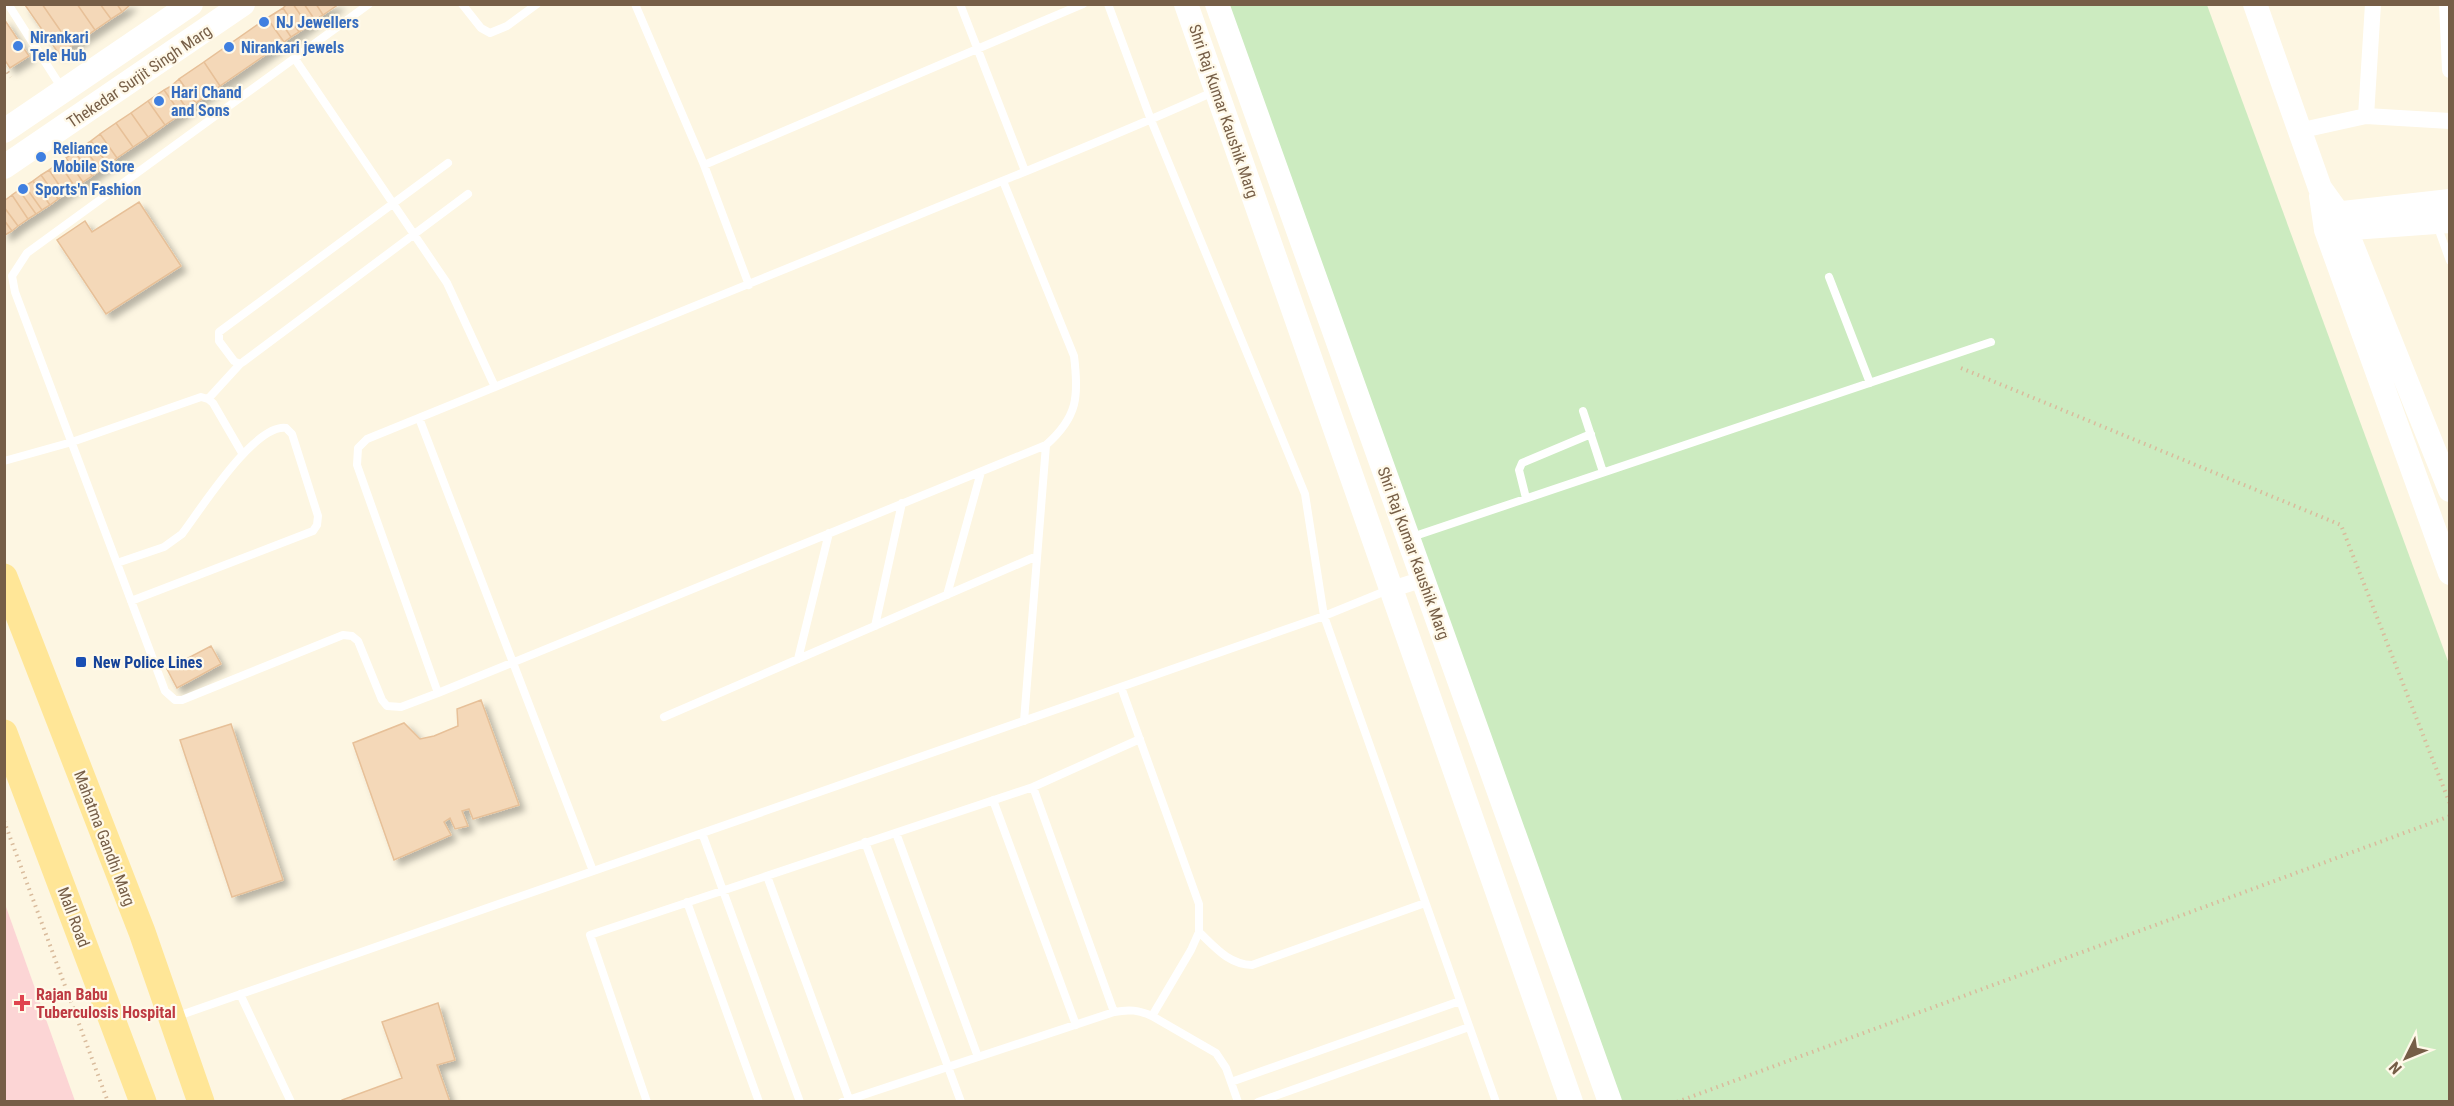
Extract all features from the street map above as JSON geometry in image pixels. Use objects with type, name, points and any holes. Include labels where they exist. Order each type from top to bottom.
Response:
[{"type":"main road","name":"Mahatma Gandhi Marg","points":[[4,577],[142,932],[201,1101]]},
{"type":"main road","name":"Mall Road","points":[[4,733],[143,1101]]},
{"type":"street","name":"Thekedar Surjit Singh Marg","points":[[4,131],[191,4]]},
{"type":"street","name":"Thekedar Surjit Singh Marg","points":[[4,167],[243,4]]},
{"type":"street","name":"Shri Raj Kumar Kaushik Marg","points":[[1186,4],[1571,1101]]},
{"type":"street","name":"Shri Raj Kumar Kaushik Marg","points":[[1217,4],[1610,1101]]},
{"type":"street","points":[[2255,4],[2298,131],[2333,221],[2450,490]]},
{"type":"street","points":[[2366,116],[2373,4]]},
{"type":"street","points":[[2447,4],[2450,70]]},
{"type":"street","points":[[2298,131],[2366,116],[2450,121]]},
{"type":"street","points":[[2333,221],[2450,201]]},
{"type":"street","points":[[2333,221],[2443,222]]},
{"type":"street","points":[[2333,221],[2450,573]]},
{"type":"street","points":[[1392,589],[1424,579]]},
{"type":"lane","points":[[369,4],[27,253],[12,276],[15,292],[165,691],[175,700],[182,700],[343,635],[352,636],[358,641],[382,700],[387,706],[401,707],[1046,445],[1063,430],[1075,405],[1077,377],[1074,356],[1003,181]]},
{"type":"lane","points":[[462,4],[481,28],[490,33],[507,26],[537,4]]},
{"type":"lane","points":[[635,4],[704,165],[749,285]]},
{"type":"lane","points":[[960,4],[1026,171]]},
{"type":"lane","points":[[704,165],[1083,4]]},
{"type":"lane","points":[[1108,4],[1151,120],[1305,494],[1324,616],[1496,1101]]},
{"type":"lane","points":[[10,5],[64,91]]},
{"type":"lane","points":[[295,58],[447,284],[495,387]]},
{"type":"lane","points":[[438,693],[356,455],[358,447],[367,439],[1003,181],[1151,120],[1216,90]]},
{"type":"lane","points":[[240,364],[234,361],[219,341],[219,332],[448,163]]},
{"type":"lane","points":[[208,399],[240,364],[468,194]]},
{"type":"lane","points":[[2443,222],[2450,261]]},
{"type":"lane","points":[[1829,277],[1870,382]]},
{"type":"lane","points":[[1409,538],[1991,342]]},
{"type":"lane","points":[[4,461],[72,442],[193,399],[208,399],[213,403],[242,453]]},
{"type":"lane","points":[[1583,411],[1603,472]]},
{"type":"lane","points":[[419,418],[511,663],[593,871]]},
{"type":"lane","points":[[117,563],[173,542],[182,534],[242,453],[272,429],[286,428],[292,434],[318,516],[317,525],[313,531],[131,601]]},
{"type":"lane","points":[[1526,498],[1519,470],[1522,463],[1591,434]]},
{"type":"lane","points":[[1024,721],[1046,445]]},
{"type":"lane","points":[[947,595],[981,472]]},
{"type":"lane","points":[[875,626],[902,503]]},
{"type":"lane","points":[[798,659],[829,533]]},
{"type":"lane","points":[[664,717],[1037,556]]},
{"type":"lane","points":[[172,1018],[1324,616],[1392,589]]},
{"type":"lane","points":[[1121,687],[1198,904],[1199,932],[1191,950],[1152,1016]]},
{"type":"lane","points":[[646,1101],[590,935],[1033,787],[1140,739]]},
{"type":"lane","points":[[1033,787],[1114,1012]]},
{"type":"lane","points":[[993,800],[1076,1025]]},
{"type":"lane","points":[[896,832],[978,1057]]},
{"type":"lane","points":[[702,833],[800,1101]]},
{"type":"lane","points":[[866,842],[961,1101]]},
{"type":"lane","points":[[767,876],[847,1101],[1114,1012],[1129,1009],[1142,1011],[1152,1016],[1216,1053],[1222,1060],[1238,1101]]},
{"type":"lane","points":[[687,902],[759,1101]]},
{"type":"lane","points":[[1199,932],[1230,960],[1252,965],[1425,903]]},
{"type":"lane","points":[[240,994],[291,1101]]},
{"type":"lane","points":[[1231,1082],[1460,1001]]},
{"type":"lane","points":[[1258,1101],[1469,1027]]},
{"type":"path","points":[[4,67],[11,77]]},
{"type":"path","points":[[1940,359],[2341,525],[2450,804]]},
{"type":"path","points":[[1677,1101],[2450,816]]},
{"type":"path","points":[[4,821],[108,1101]]},
{"type":"shaded area","name":"Rajan Babu Tuberculosis Hospital","points":[[5,904],[75,1101],[5,1101]]},
{"type":"green space","points":[[1227,5],[2207,5],[2449,664],[2449,1101],[1612,1101]]},
{"type":"building","points":[[42,4],[77,4],[95,30],[71,46]]},
{"type":"building","points":[[42,4],[71,46],[59,54],[25,5]]},
{"type":"building","points":[[77,4],[100,4],[111,19],[95,30]]},
{"type":"building","points":[[100,4],[117,4],[122,12],[111,19]]},
{"type":"building","points":[[117,4],[131,4],[122,12]]},
{"type":"building","points":[[287,4],[293,4],[308,26],[299,32],[283,8]]},
{"type":"building","points":[[293,4],[304,4],[315,20],[308,26]]},
{"type":"building","points":[[304,4],[316,4],[323,15],[315,20]]},
{"type":"building","points":[[316,4],[339,4],[323,15]]},
{"type":"building","points":[[283,8],[299,32],[291,37],[275,13]]},
{"type":"building","points":[[275,13],[291,37],[284,42],[267,18]]},
{"type":"building","points":[[267,18],[284,42],[220,86],[204,62]]},
{"type":"building","points":[[4,19],[29,56],[10,68],[4,59]]},
{"type":"building","points":[[204,62],[220,86],[196,103],[179,79]]},
{"type":"building","points":[[179,79],[196,103],[187,109],[171,86]]},
{"type":"building","points":[[171,86],[187,109],[181,114],[164,90]]},
{"type":"building","points":[[164,90],[181,114],[165,125],[148,101]]},
{"type":"building","points":[[148,101],[165,125],[148,137],[131,113]]},
{"type":"building","points":[[131,113],[148,137],[133,147],[116,123]]},
{"type":"building","points":[[116,123],[133,147],[117,158],[100,134]]},
{"type":"building","points":[[100,134],[117,158],[108,165],[91,141]]},
{"type":"building","points":[[91,141],[108,165],[100,170],[83,146]]},
{"type":"building","points":[[83,146],[100,170],[92,176],[75,152]]},
{"type":"building","points":[[75,152],[92,176],[83,182],[66,158]]},
{"type":"building","points":[[66,158],[83,182],[75,187],[59,163]]},
{"type":"building","points":[[59,163],[75,187],[65,194],[49,170]]},
{"type":"building","points":[[49,170],[65,194],[58,199],[41,175]]},
{"type":"building","points":[[41,175],[58,199],[50,205],[33,181]]},
{"type":"building","points":[[33,181],[50,205],[42,210],[25,186]]},
{"type":"building","points":[[25,186],[42,210],[36,214],[19,190]]},
{"type":"building","points":[[19,190],[36,214],[28,219],[12,195]]},
{"type":"building","points":[[12,195],[28,219],[18,226],[4,207],[4,201]]},
{"type":"building","points":[[139,202],[181,266],[106,314],[57,240],[85,221],[92,232]]},
{"type":"building","points":[[4,207],[18,226],[12,231],[4,220]]},
{"type":"building","points":[[4,220],[12,231],[5,235],[4,234]]},
{"type":"building","points":[[211,646],[221,664],[177,688],[167,669]]},
{"type":"building","points":[[481,700],[519,805],[473,819],[469,809],[462,811],[468,826],[455,829],[450,818],[444,822],[451,835],[394,860],[353,743],[404,723],[420,739],[434,736],[458,726],[457,709]]},
{"type":"building","points":[[231,724],[283,880],[232,897],[180,740]]},
{"type":"building","points":[[438,1003],[455,1060],[437,1065],[450,1102],[342,1102],[342,1100],[402,1078],[382,1022]]},
{"type":"place","name":"NJ Jewellers","points":[[264,22]]},
{"type":"place","name":"Nirankari Tele Hub","points":[[18,46]]},
{"type":"place","name":"Nirankari jewels","points":[[229,47]]},
{"type":"place","name":"Hari Chand and Sons","points":[[159,101]]},
{"type":"place","name":"Reliance Mobile Store","points":[[41,157]]},
{"type":"place","name":"Sports'n Fashion","points":[[23,189]]},
{"type":"place","name":"New Police Lines","points":[[81,662]]},
{"type":"place","name":"Rajan Babu Tuberculosis Hospital","points":[[22,1003]]}]
